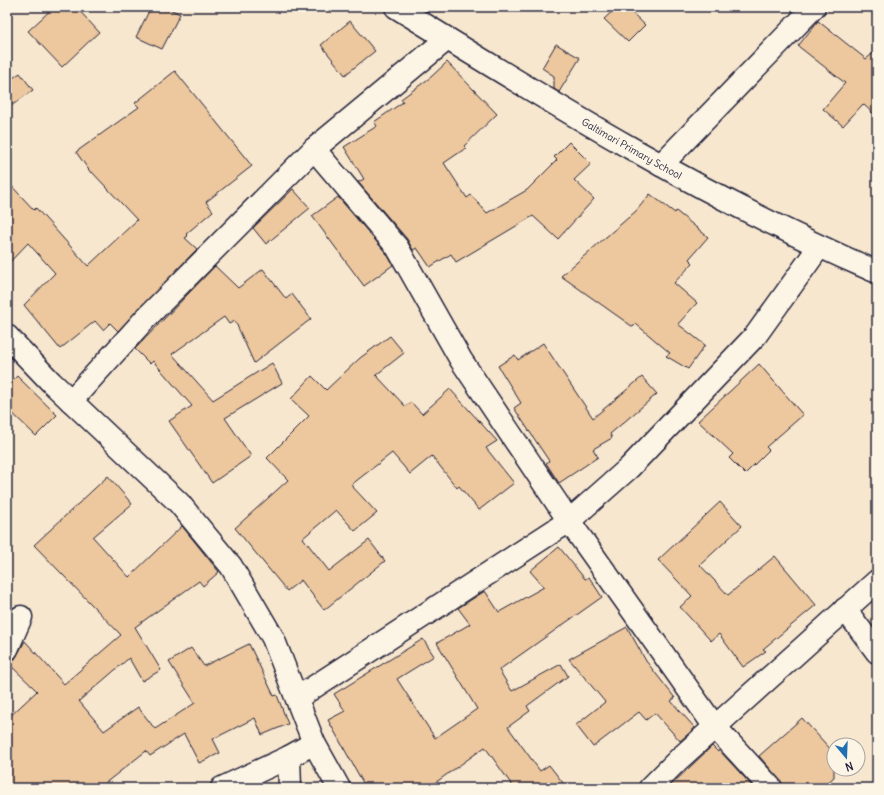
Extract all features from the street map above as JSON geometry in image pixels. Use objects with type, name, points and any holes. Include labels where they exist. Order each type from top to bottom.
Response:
[{"type":"street","name":"Galtimari Primary School","points":[[396,7],[525,87],[662,165],[819,247],[877,272]]},
{"type":"street","points":[[662,165],[803,11]]},
{"type":"street","points":[[71,401],[146,319],[314,149],[447,39]]},
{"type":"street","points":[[314,149],[397,247],[461,360],[569,521],[715,727],[771,788]]},
{"type":"street","points":[[297,698],[569,521],[629,468],[756,335],[819,247]]},
{"type":"street","points":[[7,336],[71,401],[179,503],[231,566],[273,638],[314,743],[339,788]]},
{"type":"street","points":[[650,788],[715,727],[877,581]]},
{"type":"street","points":[[845,609],[877,652]]},
{"type":"street","points":[[7,648],[21,617]]},
{"type":"street","points":[[222,788],[289,757],[314,743]]},
{"type":"street","points":[[289,757],[290,788]]},
{"type":"building","points":[[54,7],[76,7],[99,32],[62,67],[28,31]]},
{"type":"building","points":[[151,7],[166,7],[180,14],[162,49],[136,37]]},
{"type":"building","points":[[617,7],[626,7],[645,25],[628,42],[604,19]]},
{"type":"building","points":[[350,21],[375,51],[345,75],[321,45]]},
{"type":"building","points":[[818,21],[866,59],[877,50],[877,117],[863,104],[843,126],[823,109],[845,83],[798,46]]},
{"type":"building","points":[[556,44],[580,58],[559,92],[554,89],[554,76],[542,68]]},
{"type":"building","points":[[447,62],[497,114],[464,146],[466,148],[444,163],[467,198],[471,195],[487,213],[527,190],[557,160],[554,157],[569,142],[591,164],[574,180],[594,199],[558,239],[533,216],[456,262],[451,254],[430,267],[417,248],[413,250],[407,239],[358,182],[364,179],[344,147],[377,126],[374,122],[403,102],[401,99],[431,77]]},
{"type":"building","points":[[175,71],[252,166],[206,202],[213,211],[186,234],[188,236],[185,238],[197,249],[118,331],[110,323],[103,330],[95,321],[60,349],[24,305],[55,273],[28,243],[7,265],[7,181],[34,210],[36,208],[88,266],[137,220],[92,172],[91,173],[76,152],[139,107],[135,103]]},
{"type":"building","points":[[20,73],[33,90],[7,109],[7,82]]},
{"type":"building","points":[[293,189],[310,208],[266,244],[253,228]]},
{"type":"building","points":[[650,194],[675,213],[676,211],[708,237],[689,259],[693,263],[674,283],[697,303],[678,324],[705,345],[688,369],[666,356],[670,353],[636,324],[633,327],[561,276],[636,211]]},
{"type":"building","points":[[338,197],[387,254],[393,265],[364,286],[312,216]]},
{"type":"building","points":[[215,266],[238,288],[263,269],[286,299],[292,294],[311,319],[254,363],[235,321],[229,324],[224,317],[172,354],[213,400],[272,363],[282,383],[225,418],[251,456],[212,483],[169,421],[192,406],[153,361],[150,364],[135,349]]},
{"type":"building","points":[[390,336],[404,353],[376,375],[405,406],[411,402],[422,414],[450,389],[497,441],[486,448],[514,483],[479,510],[459,486],[457,488],[432,456],[410,474],[392,453],[351,485],[377,513],[355,531],[336,510],[303,538],[329,571],[369,540],[385,561],[324,610],[301,580],[287,591],[235,528],[288,480],[267,458],[309,416],[291,399],[312,376],[326,390],[360,358]]},
{"type":"building","points":[[543,343],[593,418],[642,377],[657,394],[610,434],[612,438],[593,449],[598,457],[559,483],[546,463],[549,461],[514,408],[521,403],[498,366],[515,355],[518,360]]},
{"type":"building","points":[[759,364],[803,415],[766,447],[769,450],[745,474],[729,458],[733,454],[698,421]]},
{"type":"building","points":[[17,376],[57,415],[36,436],[7,408],[7,386]]},
{"type":"building","points":[[108,476],[132,504],[93,537],[129,577],[182,526],[219,572],[203,586],[199,581],[135,627],[161,670],[142,681],[129,658],[79,701],[104,731],[138,707],[155,729],[195,703],[169,662],[191,648],[204,666],[249,644],[274,696],[277,695],[288,724],[262,735],[255,718],[213,739],[220,753],[199,763],[184,734],[150,756],[146,751],[99,788],[7,788],[7,719],[37,691],[7,662],[15,659],[25,641],[64,684],[121,635],[34,545]]},
{"type":"building","points":[[720,502],[742,526],[700,565],[728,595],[775,556],[816,605],[763,649],[766,651],[743,667],[719,634],[711,641],[680,607],[692,596],[658,560]]},
{"type":"building","points":[[559,547],[585,579],[589,577],[602,597],[499,670],[512,691],[561,664],[568,676],[527,706],[530,711],[508,727],[540,771],[549,765],[567,788],[514,788],[485,747],[428,788],[366,788],[328,720],[345,711],[334,694],[423,639],[434,656],[397,679],[435,738],[477,709],[437,643],[470,624],[458,608],[485,591],[499,612],[544,587],[530,571]]},
{"type":"building","points":[[627,627],[646,661],[675,698],[671,701],[695,728],[680,741],[655,713],[646,720],[639,712],[593,747],[576,725],[605,702],[569,659]]},
{"type":"building","points":[[802,718],[826,744],[826,777],[834,777],[822,788],[783,788],[780,780],[759,756]]},
{"type":"building","points":[[712,746],[718,752],[719,750],[754,788],[668,788]]}]
